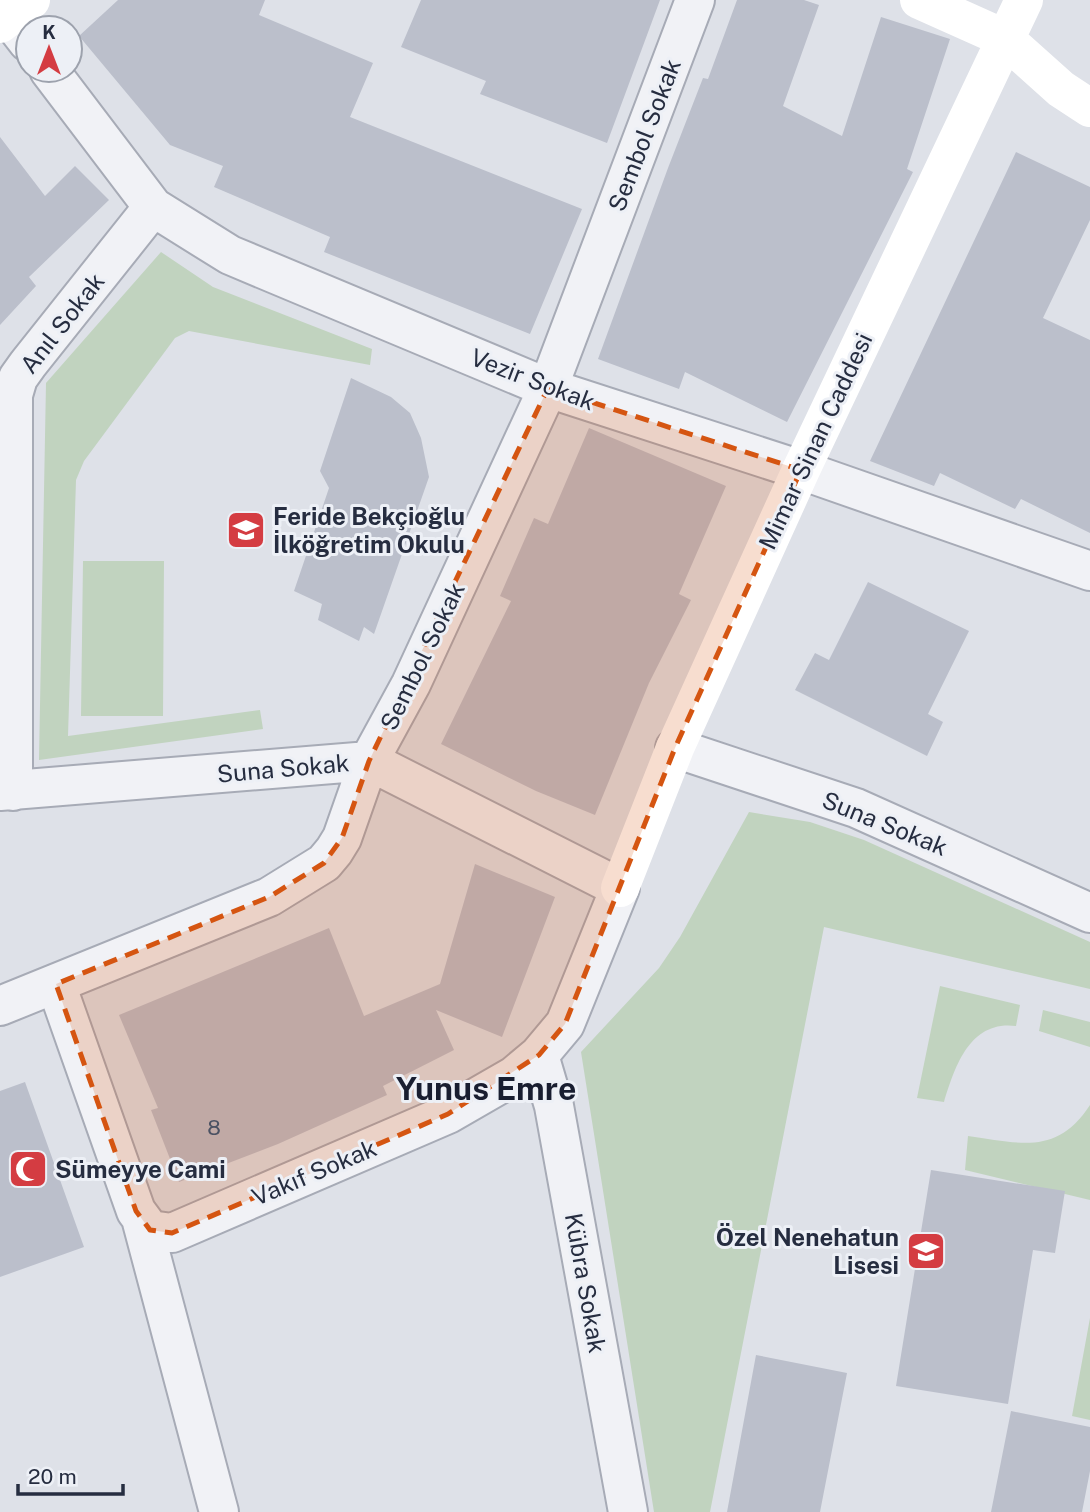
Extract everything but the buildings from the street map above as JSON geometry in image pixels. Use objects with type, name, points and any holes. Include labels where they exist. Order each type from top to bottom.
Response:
[{"type":"street","name":"Sembol Sokak","points":[[0,1006],[269,897],[324,863],[342,838],[369,761],[411,684],[548,388],[695,0]]},
{"type":"street","points":[[919,0],[1004,38],[1061,89],[1090,108]]},
{"type":"street","name":"Mimar Sinan Caddesi","points":[[620,888],[675,748],[801,470],[1024,0]]},
{"type":"street","name":"Vezir Sokak","points":[[60,84],[153,207],[230,254],[548,388],[801,470],[1090,571]]},
{"type":"street","name":"Anıl Sokak","points":[[7,791],[13,395],[18,378],[28,364],[153,207]]},
{"type":"street","name":"Suna Sokak","points":[[675,748],[856,808],[1090,913]]},
{"type":"street","name":"Suna Sokak","points":[[7,791],[369,761],[620,888]]},
{"type":"street","name":"Vakıf Sokak","points":[[142,1222],[150,1230],[172,1233],[448,1114],[494,1089],[539,1055],[565,1024],[620,888]]},
{"type":"street","points":[[56,984],[142,1222],[219,1512]]},
{"type":"street","name":"Kübra Sokak","points":[[539,1055],[554,1106],[628,1512]]},
{"type":"highlighted area","points":[[548,388],[801,470],[675,748],[565,1024],[539,1055],[448,1114],[172,1233],[150,1230],[136,1211],[56,984],[269,897],[324,863],[342,838],[369,761]]},
{"type":"green space","points":[[161,252],[213,287],[372,349],[370,365],[189,331],[175,338],[84,461],[76,480],[68,736],[260,710],[263,729],[39,760],[46,383]]},
{"type":"green space","points":[[83,561],[164,561],[163,716],[81,716]]},
{"type":"green space","points":[[749,812],[810,822],[864,840],[1090,942],[1090,989],[824,927],[710,1512],[654,1512],[581,1052],[659,968],[680,937]]},
{"type":"green space","points":[[940,986],[1020,1005],[1016,1026],[1000,1026],[987,1030],[967,1048],[953,1074],[944,1102],[917,1098]]},
{"type":"green space","points":[[1043,1010],[1090,1022],[1090,1047],[1039,1031]]},
{"type":"green space","points":[[1090,1105],[1090,1200],[965,1170],[968,1136],[1021,1143],[1051,1139],[1077,1121]]},
{"type":"green space","points":[[1090,1318],[1090,1420],[1072,1416]]},
{"type":"place","name":"Feride Bekçioğlu İlköğretim Okulu","points":[[246,530]]},
{"type":"place","name":"Sümeyye Cami","points":[[28,1169]]},
{"type":"place","name":"Özel Nenehatun Lisesi","points":[[926,1251]]},
{"type":"district","name":"Yunus Emre","points":[[486,1088]]}]
